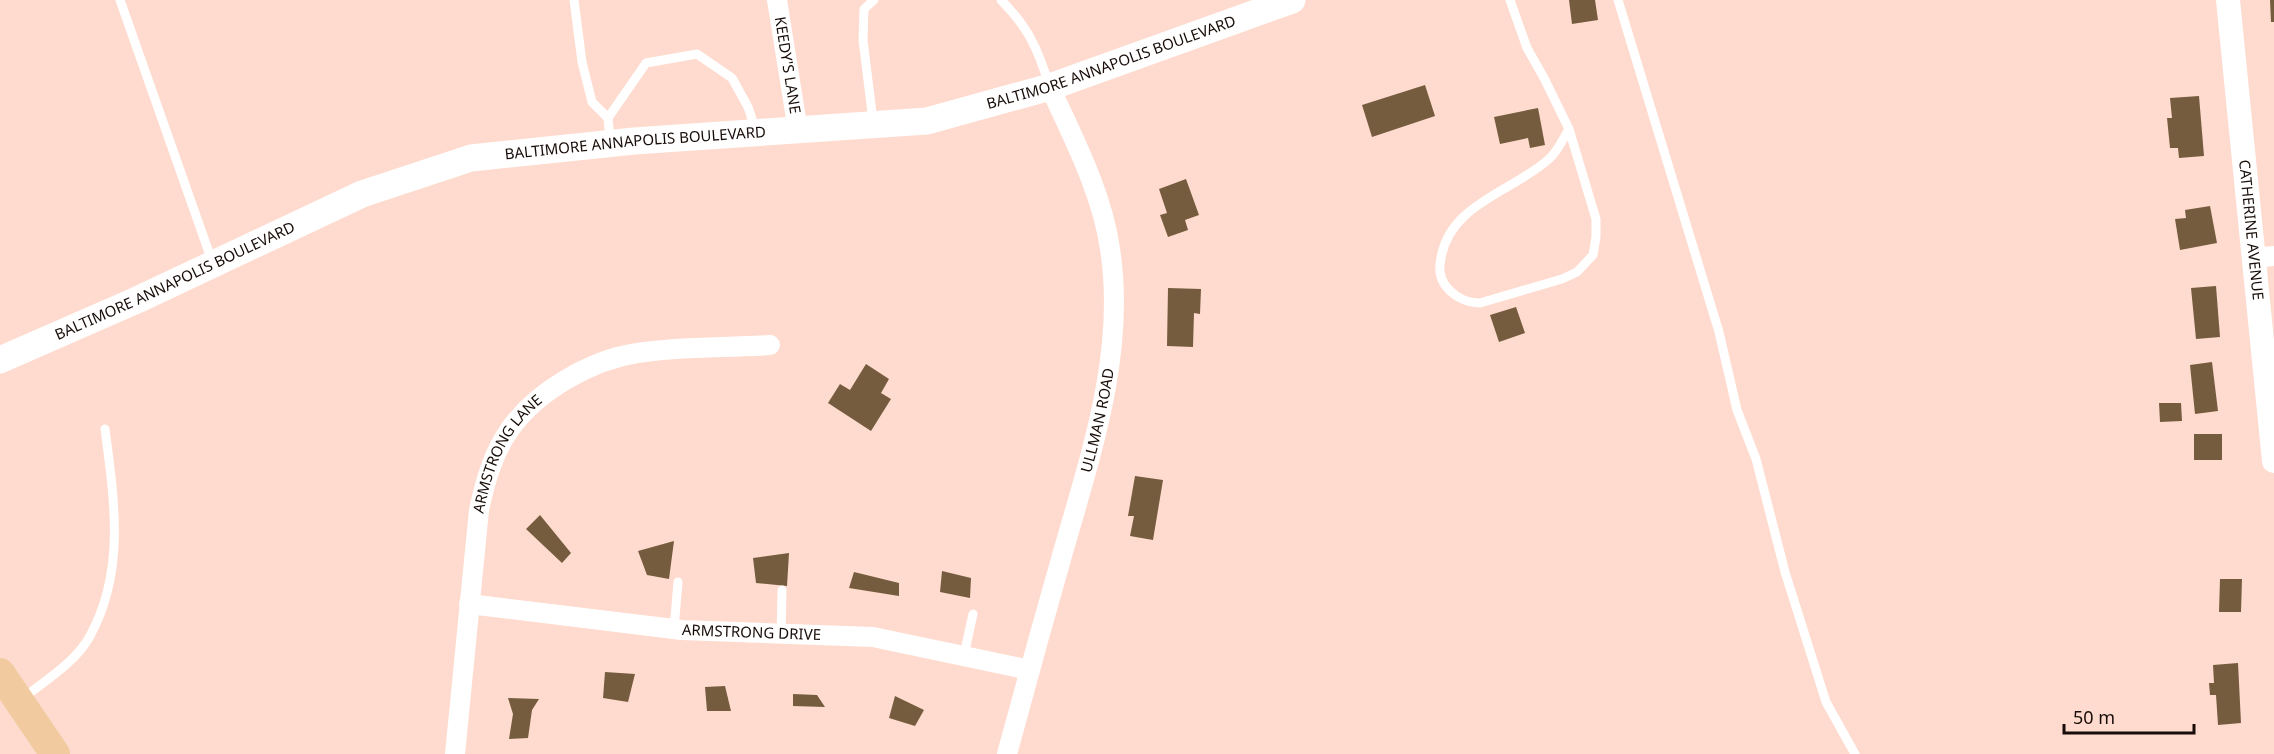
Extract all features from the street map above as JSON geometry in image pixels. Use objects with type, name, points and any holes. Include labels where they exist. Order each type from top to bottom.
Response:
[{"type":"main road","name":"BALTIMORE ANNAPOLIS BOULEVARD","points":[[0,360],[362,194],[471,158],[610,131],[756,134],[927,121],[1050,87],[1292,0]]},
{"type":"main road","points":[[0,673],[55,754]]},
{"type":"street","name":"KEEDY'S LANE","points":[[777,0],[798,131]]},
{"type":"street","name":"CATHERINE AVENUE","points":[[2228,0],[2264,257],[2274,461]]},
{"type":"street","name":"ULLMAN ROAD","points":[[1007,754],[1104,400],[1114,333],[1110,248],[1099,205],[1050,87]]},
{"type":"street","name":"ARMSTRONG LANE","points":[[455,754],[479,510],[486,480],[510,428],[542,397],[573,375],[607,360],[637,353],[770,345]]},
{"type":"street","name":"ARMSTRONG DRIVE","points":[[469,604],[674,629],[873,637],[1030,670]]},
{"type":"lane","points":[[120,0],[213,264]]},
{"type":"lane","points":[[574,0],[582,62],[592,102],[610,131]]},
{"type":"lane","points":[[874,0],[864,9],[863,40],[874,125]]},
{"type":"lane","points":[[1001,0],[1021,19],[1041,58],[1050,87]]},
{"type":"lane","points":[[1510,0],[1527,48],[1569,129],[1596,219],[1593,255],[1577,272],[1562,279],[1480,303],[1470,303],[1458,297],[1442,281],[1439,269],[1443,248],[1450,231],[1468,212],[1487,198],[1529,174],[1551,158],[1569,129]]},
{"type":"lane","points":[[1617,0],[1719,332],[1737,410],[1756,459],[1785,572],[1826,702],[1855,754]]},
{"type":"lane","points":[[610,131],[646,63],[697,54],[732,78],[748,107],[756,134]]},
{"type":"lane","points":[[19,701],[67,664],[90,636],[109,589],[115,541],[114,497],[105,429]]},
{"type":"lane","points":[[674,629],[678,582]]},
{"type":"lane","points":[[781,634],[782,590]]},
{"type":"lane","points":[[964,655],[973,614]]},
{"type":"building","points":[[1569,0],[1595,0],[1598,20],[1572,24]]},
{"type":"building","points":[[2270,0],[2274,0],[2274,22],[2271,22]]},
{"type":"building","points":[[1425,85],[1435,116],[1372,137],[1362,105]]},
{"type":"building","points":[[2199,96],[2204,156],[2179,158],[2178,148],[2170,148],[2167,118],[2172,118],[2170,98]]},
{"type":"building","points":[[1538,108],[1545,145],[1530,148],[1528,138],[1500,144],[1494,117]]},
{"type":"building","points":[[1186,179],[1199,215],[1185,220],[1188,230],[1168,237],[1160,215],[1167,213],[1159,189]]},
{"type":"building","points":[[2210,206],[2217,243],[2180,250],[2175,219],[2186,218],[2185,210]]},
{"type":"building","points":[[2216,286],[2220,337],[2196,339],[2191,288]]},
{"type":"building","points":[[1168,288],[1201,289],[1200,314],[1194,313],[1193,347],[1167,346]]},
{"type":"building","points":[[1516,307],[1525,333],[1499,342],[1490,315]]},
{"type":"building","points":[[2212,362],[2218,411],[2195,414],[2190,365]]},
{"type":"building","points":[[866,364],[889,379],[881,393],[891,399],[871,431],[828,403],[840,384],[850,390]]},
{"type":"building","points":[[2159,403],[2181,403],[2182,421],[2160,422]]},
{"type":"building","points":[[2194,434],[2222,434],[2222,460],[2194,460]]},
{"type":"building","points":[[1135,476],[1163,480],[1153,540],[1130,536],[1134,516],[1128,516]]},
{"type":"building","points":[[540,515],[571,553],[562,563],[526,529]]},
{"type":"building","points":[[674,541],[669,579],[647,575],[638,551]]},
{"type":"building","points":[[789,553],[787,586],[756,583],[753,558]]},
{"type":"building","points":[[942,571],[971,578],[970,598],[940,592]]},
{"type":"building","points":[[854,572],[899,583],[899,596],[849,588]]},
{"type":"building","points":[[2220,579],[2242,579],[2241,612],[2219,612]]},
{"type":"building","points":[[2238,663],[2241,723],[2218,725],[2216,695],[2210,695],[2209,683],[2214,683],[2213,665]]},
{"type":"building","points":[[605,672],[635,674],[628,702],[603,698]]},
{"type":"building","points":[[725,686],[731,711],[707,711],[705,687]]},
{"type":"building","points":[[793,694],[817,695],[825,707],[793,706]]},
{"type":"building","points":[[895,696],[924,710],[915,726],[889,718]]},
{"type":"building","points":[[508,698],[539,699],[532,710],[528,738],[509,739],[513,714]]}]
